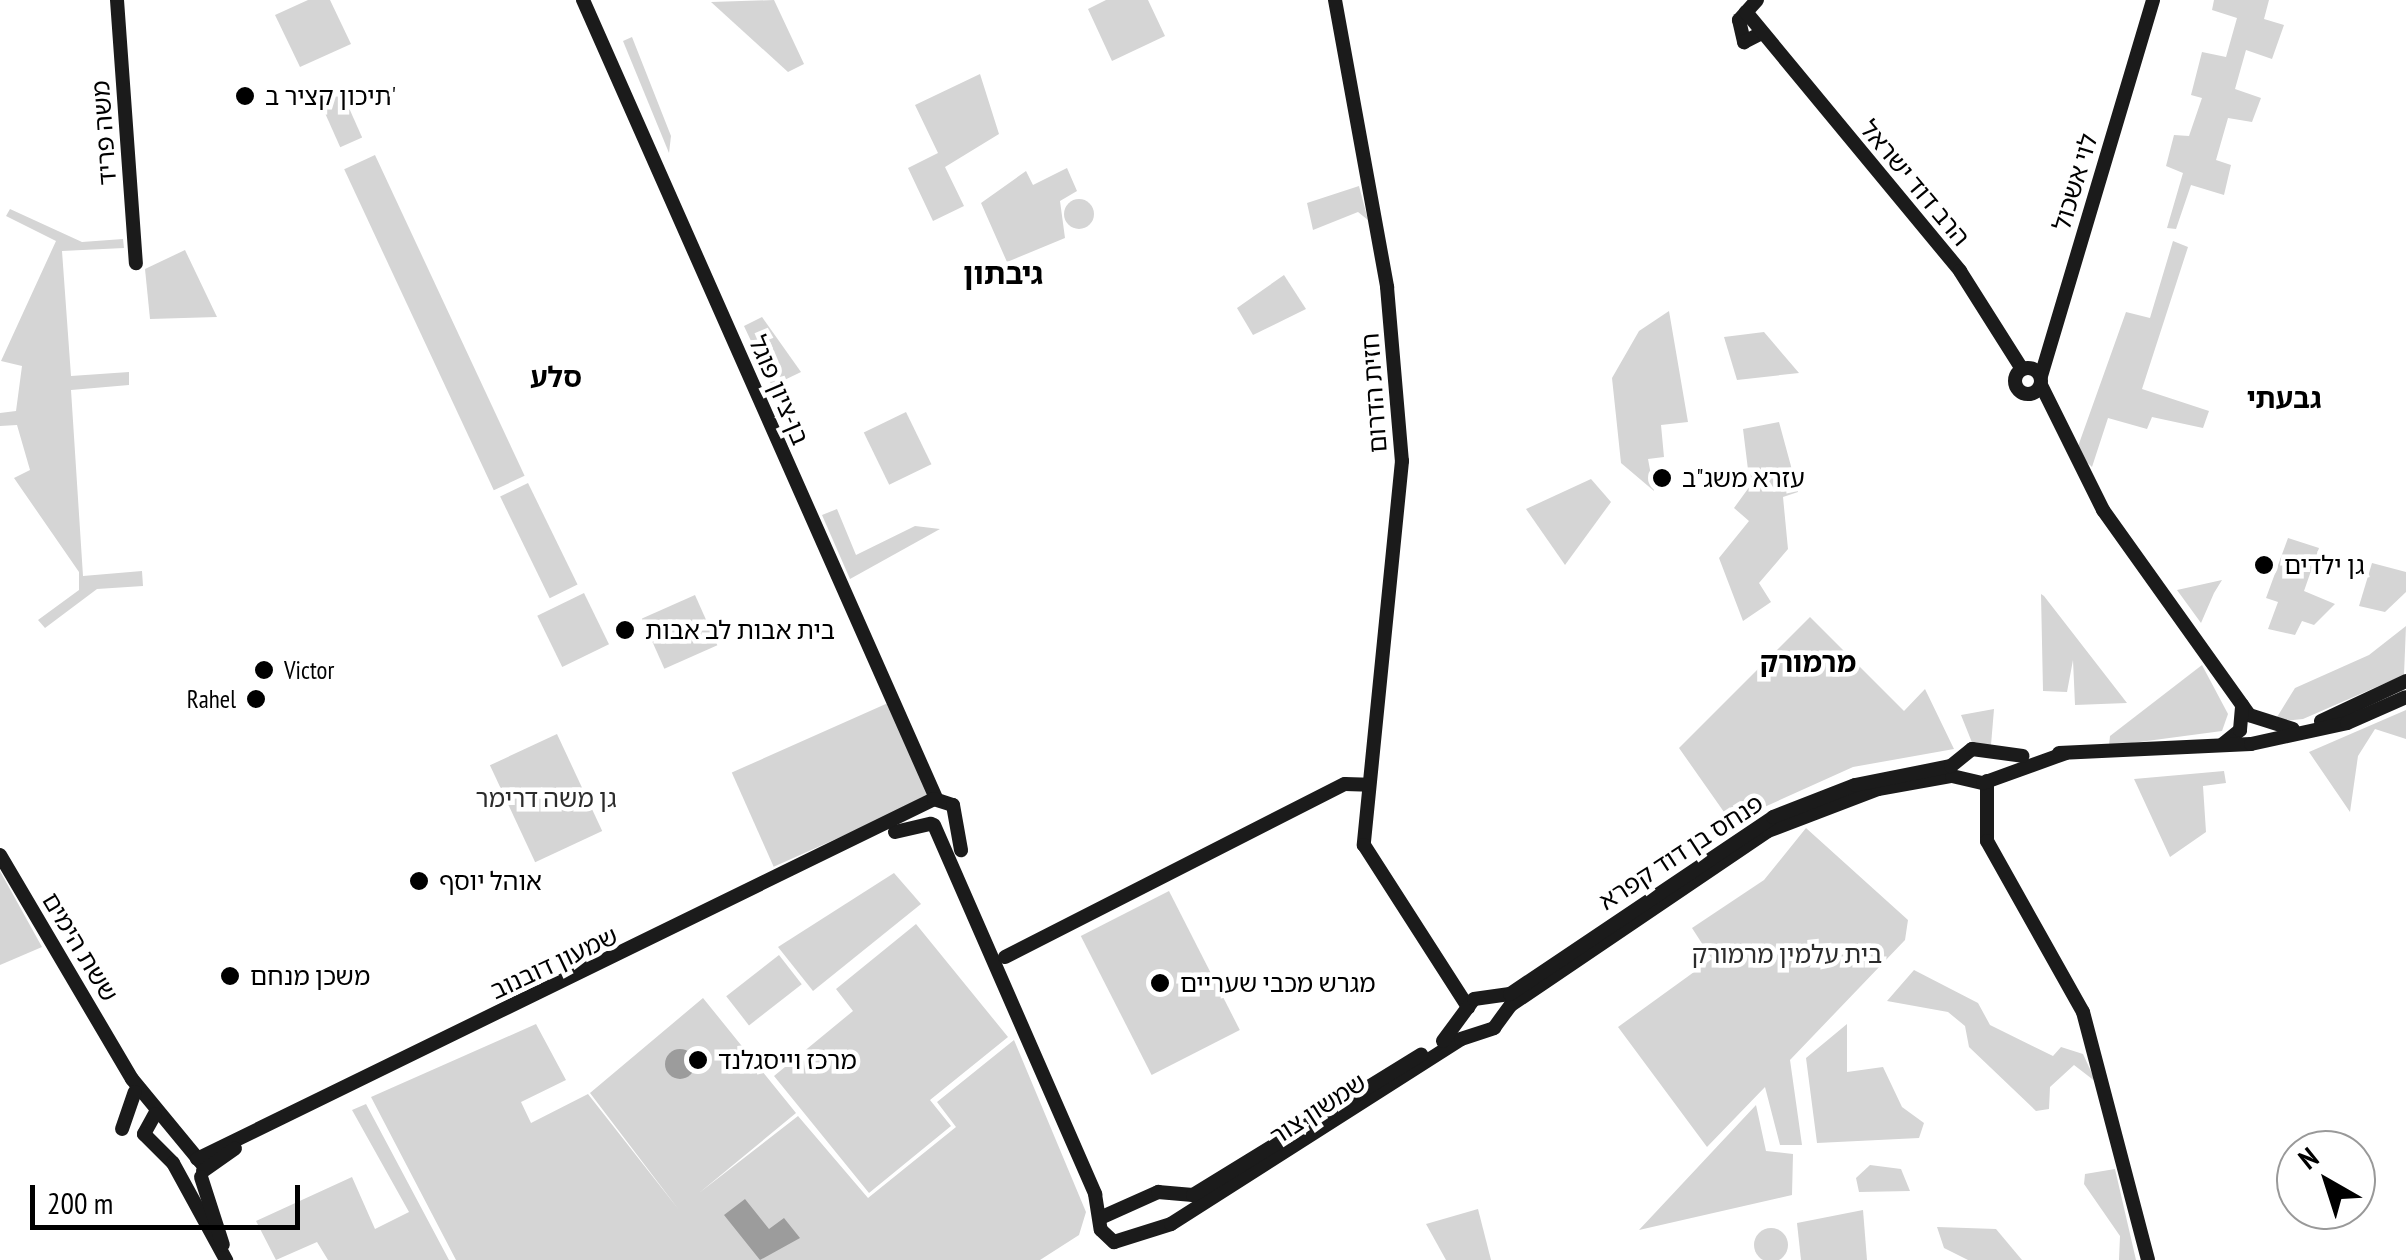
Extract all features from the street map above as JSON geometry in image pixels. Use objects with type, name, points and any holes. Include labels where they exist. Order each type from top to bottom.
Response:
[{"type":"street","name":"משה פריד","points":[[117,0],[136,263]]},
{"type":"street","name":"בן-ציון פוגל","points":[[583,0],[932,801]]},
{"type":"street","name":"חזית הדרום","points":[[1335,0],[1399,385],[1400,514],[1369,785],[1366,853],[1455,975]]},
{"type":"street","points":[[1756,30],[1759,0]]},
{"type":"street","name":"הרב דוד ישראל","points":[[1756,30],[1751,45],[1742,40],[1746,12],[1759,0]]},
{"type":"street","name":"לוי אשכול","points":[[2024,369],[2039,349],[2144,0]]},
{"type":"street","name":"לוי אשכול","points":[[2041,381],[2153,0]]},
{"type":"street","name":"הרב דוד ישראל","points":[[1756,30],[1960,271],[2024,369]]},
{"type":"street","points":[[2050,415],[2016,386],[2024,369],[2041,381],[2050,415],[2103,510],[2242,704],[2268,726],[2304,726]]},
{"type":"street","points":[[2027,394],[2041,381]]},
{"type":"street","name":"פנחס בן דוד קפרא","points":[[2275,739],[2406,682]]},
{"type":"street","name":"פנחס בן דוד קפרא","points":[[1467,1009],[1487,997],[1518,989],[1773,817],[1965,754],[1987,750],[2003,758],[2213,748],[2275,739],[2403,700]]},
{"type":"street","points":[[2213,748],[2240,730],[2242,704]]},
{"type":"street","points":[[1979,780],[1987,750]]},
{"type":"street","name":"פנחס בן דוד קפרא","points":[[1481,1032],[1768,831],[1878,789],[1979,780],[2066,753]]},
{"type":"street","points":[[1965,754],[1979,780],[1992,854],[2083,1012],[2148,1260]]},
{"type":"street","points":[[1005,957],[1345,784],[1369,785]]},
{"type":"street","points":[[1100,1218],[933,824],[932,801],[952,802],[953,818],[1005,957],[1100,1188],[1122,1206]]},
{"type":"street","name":"שמעון דובנוב","points":[[200,1169],[932,801]]},
{"type":"street","name":"שמעון דובנוב","points":[[200,1169],[905,827],[953,818]]},
{"type":"street","name":"ששת הימים","points":[[0,855],[150,1116]]},
{"type":"street","points":[[1455,975],[1487,997],[1501,1019]]},
{"type":"street","points":[[1455,975],[1467,1009],[1481,1032]]},
{"type":"street","name":"שמשון צור","points":[[1467,1009],[1453,1034],[1324,1121],[1173,1197],[1158,1192],[1100,1218],[1114,1242],[1176,1220],[1481,1032]]},
{"type":"street","name":"ששת הימים","points":[[121,1062],[150,1116]]},
{"type":"street","points":[[122,1129],[135,1092]]},
{"type":"street","points":[[150,1116],[200,1169],[227,1260],[184,1181],[144,1134],[150,1116]]},
{"type":"street","points":[[184,1181],[200,1169]]},
{"type":"street","points":[[1173,1197],[1176,1220]]},
{"type":"green space","points":[[308,0],[330,0],[351,44],[300,67],[275,15]]},
{"type":"green space","points":[[774,0],[804,64],[788,72],[711,2]]},
{"type":"green space","points":[[1106,0],[1148,0],[1165,36],[1112,61],[1088,9]]},
{"type":"green space","points":[[2214,0],[2269,0],[2264,19],[2284,25],[2272,59],[2246,50],[2235,89],[2261,98],[2252,122],[2228,118],[2216,160],[2231,165],[2224,195],[2191,185],[2176,229],[2167,228],[2183,173],[2166,166],[2174,135],[2189,136],[2202,98],[2191,95],[2202,52],[2226,57],[2237,18],[2212,10]]},
{"type":"green space","points":[[632,37],[671,136],[669,153],[623,41]]},
{"type":"green space","points":[[980,74],[999,134],[945,167],[964,206],[933,221],[908,168],[938,153],[915,105]]},
{"type":"green space","points":[[341,90],[362,138],[340,147],[319,100]]},
{"type":"green space","points":[[375,155],[525,476],[494,490],[344,169]]},
{"type":"green space","points":[[1067,168],[1077,191],[1060,201],[1065,238],[1007,262],[981,203],[1026,171],[1033,185]]},
{"type":"green space","points":[[1359,186],[1368,220],[1358,212],[1313,230],[1307,203]]},
{"type":"green space","points":[[1079,199],[1090,203],[1094,214],[1090,225],[1079,229],[1068,225],[1064,214],[1068,203]]},
{"type":"green space","points":[[10,209],[82,242],[123,239],[124,248],[62,251],[71,376],[129,372],[129,385],[71,390],[83,576],[142,571],[143,586],[97,589],[45,628],[38,620],[79,590],[79,572],[14,478],[30,470],[17,425],[0,426],[0,413],[16,411],[22,366],[1,361],[56,241],[6,216]]},
{"type":"green space","points":[[2173,241],[2188,247],[2142,389],[2209,411],[2203,428],[2152,417],[2147,429],[2108,418],[2092,467],[2076,452],[2126,312],[2150,318]]},
{"type":"green space","points":[[185,250],[217,317],[150,319],[145,269]]},
{"type":"green space","points":[[1284,275],[1306,309],[1253,335],[1237,308]]},
{"type":"green space","points":[[1669,311],[1688,422],[1661,425],[1664,457],[1648,459],[1654,491],[1621,463],[1612,378],[1639,331]]},
{"type":"green space","points":[[762,317],[801,372],[772,386],[744,326]]},
{"type":"green space","points":[[1764,332],[1799,373],[1737,380],[1724,337]]},
{"type":"green space","points":[[906,412],[931,464],[889,485],[864,433]]},
{"type":"green space","points":[[1779,422],[1798,492],[1783,497],[1788,549],[1759,583],[1771,602],[1743,621],[1719,558],[1749,521],[1734,508],[1750,486],[1743,429]]},
{"type":"green space","points":[[1591,479],[1611,502],[1565,565],[1526,509]]},
{"type":"green space","points":[[528,483],[578,585],[550,598],[500,497]]},
{"type":"green space","points":[[837,509],[856,555],[915,526],[940,529],[850,579],[822,515]]},
{"type":"green space","points":[[2288,538],[2319,548],[2304,591],[2335,604],[2314,625],[2302,621],[2295,635],[2268,629],[2278,602],[2266,598]]},
{"type":"green space","points":[[2372,563],[2406,572],[2406,592],[2385,612],[2359,606]]},
{"type":"green space","points":[[2222,580],[2214,593],[2201,623],[2177,590]]},
{"type":"green space","points":[[584,593],[609,644],[562,667],[537,616]]},
{"type":"green space","points":[[2041,594],[2127,703],[2075,705],[2073,660],[2067,692],[2043,691]]},
{"type":"green space","points":[[695,595],[717,645],[664,669],[642,619]]},
{"type":"green space","points":[[1810,617],[1904,711],[1925,689],[1954,749],[1853,767],[1731,822],[1679,748]]},
{"type":"green space","points":[[2406,626],[2404,675],[2303,719],[2274,722],[2295,688],[2369,655]]},
{"type":"green space","points":[[2202,665],[2228,714],[2222,731],[2109,746],[2110,736]]},
{"type":"green space","points":[[888,703],[930,797],[774,867],[732,773]]},
{"type":"green space","points":[[1994,709],[1991,745],[1973,745],[1961,715]]},
{"type":"green space","points":[[2406,710],[2406,739],[2375,729],[2358,756],[2350,812],[2309,752]]},
{"type":"green space","name":"גן משה דרימר","points":[[557,734],[602,831],[535,862],[490,765]]},
{"type":"green space","points":[[2224,771],[2226,783],[2203,786],[2206,832],[2170,857],[2134,779]]},
{"type":"green space","name":"בית עלמין מרמורק","points":[[1806,828],[1908,920],[1905,940],[1790,1060],[1802,1145],[1780,1145],[1765,1087],[1707,1147],[1618,1027],[1712,959],[1692,928],[1764,880]]},
{"type":"green space","points":[[0,871],[42,947],[0,965]]},
{"type":"green space","points":[[894,873],[921,904],[813,991],[778,947]]},
{"type":"green space","name":"מגרש מכבי שעריים","points":[[1169,891],[1240,1030],[1152,1075],[1081,936]]},
{"type":"green space","points":[[916,924],[1008,1037],[930,1100],[951,1126],[869,1193],[774,1076],[853,1011],[836,989]]},
{"type":"green space","points":[[779,955],[802,984],[749,1025],[726,996]]},
{"type":"green space","points":[[1914,970],[1978,1003],[1990,1025],[2053,1056],[2061,1047],[2083,1054],[2096,1082],[2074,1065],[2050,1087],[2049,1109],[2036,1111],[1969,1047],[1965,1026],[1948,1012],[1887,1001]]},
{"type":"green space","points":[[703,998],[796,1113],[699,1193],[798,1116],[868,1198],[956,1127],[937,1102],[1014,1040],[1086,1212],[1079,1235],[1040,1260],[456,1260],[371,1097],[536,1024],[566,1080],[521,1102],[531,1123],[588,1094],[679,1210],[590,1093]]},
{"type":"green space","points":[[1847,1024],[1847,1072],[1883,1067],[1902,1107],[1924,1123],[1919,1138],[1817,1143],[1806,1058]]},
{"type":"green space","points":[[366,1104],[449,1260],[328,1260],[317,1242],[276,1260],[256,1221],[352,1177],[375,1229],[409,1212],[352,1110]]},
{"type":"green space","points":[[1756,1105],[1766,1151],[1793,1154],[1792,1195],[1639,1230]]},
{"type":"green space","points":[[1870,1165],[1901,1169],[1910,1191],[1859,1192],[1856,1178]]},
{"type":"green space","points":[[2115,1169],[2136,1260],[2119,1260],[2120,1236],[2084,1184],[2085,1174]]},
{"type":"green space","points":[[1478,1209],[1491,1260],[1446,1260],[1426,1224]]},
{"type":"green space","points":[[1863,1210],[1867,1260],[1801,1260],[1797,1223]]},
{"type":"green space","points":[[1937,1227],[1996,1229],[2022,1260],[1968,1260],[1944,1248]]},
{"type":"green space","points":[[1771,1228],[1783,1233],[1788,1245],[1783,1257],[1771,1262],[1759,1257],[1754,1245],[1759,1233]]},
{"type":"shaded area","points":[[680,1049],[691,1053],[695,1064],[691,1075],[680,1079],[669,1075],[665,1064],[669,1053]]},
{"type":"shaded area","points":[[745,1199],[769,1229],[784,1218],[800,1238],[760,1260],[724,1215]]},
{"type":"place","name":"תיכון קציר ב'","points":[[245,96]]},
{"type":"place","name":"עזרא משג\"ב","points":[[1662,478]]},
{"type":"place","name":"גן ילדים","points":[[2264,565]]},
{"type":"place","name":"בית אבות לב אבות","points":[[625,630]]},
{"type":"place","name":"Victor","points":[[264,670]]},
{"type":"place","name":"Rahel","points":[[256,699]]},
{"type":"place","name":"אוהל יוסף","points":[[419,881]]},
{"type":"place","name":"משכן מנחם","points":[[230,976]]},
{"type":"place","name":"מגרש מכבי שעריים","points":[[1160,983]]},
{"type":"place","name":"מרכז וייסגלנד","points":[[698,1060]]},
{"type":"district","name":"גיבתון","points":[[1003,273]]},
{"type":"district","name":"סלע","points":[[556,377]]},
{"type":"district","name":"גבעתי","points":[[2284,398]]},
{"type":"district","name":"מרמורק","points":[[1808,662]]}]
